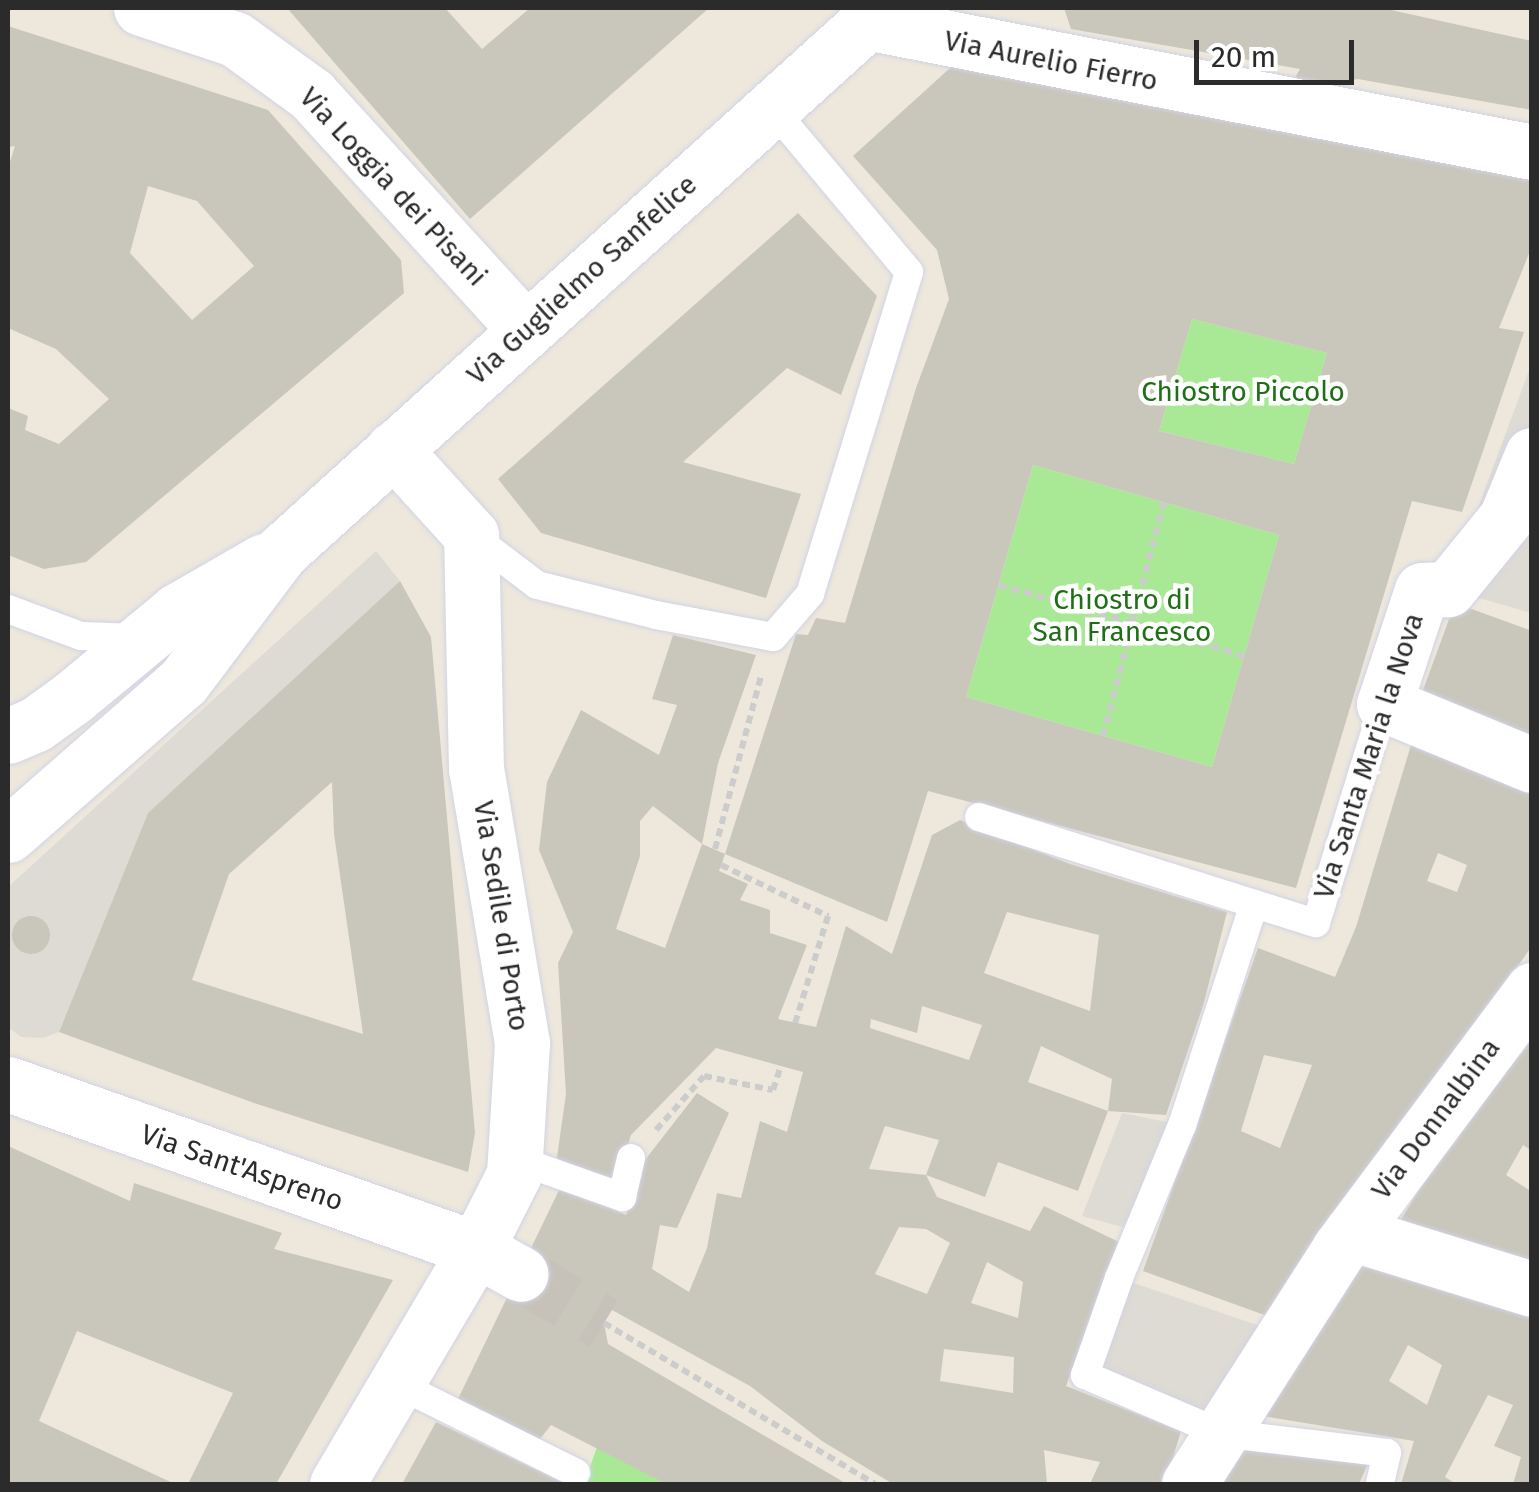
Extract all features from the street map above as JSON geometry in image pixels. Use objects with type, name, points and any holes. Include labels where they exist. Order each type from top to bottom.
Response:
[{"type":"street","name":"Via Loggia dei Pisani","points":[[141,8],[244,23],[526,330]]},
{"type":"street","name":"Via Guglielmo Sanfelice","points":[[281,552],[875,15]]},
{"type":"street","name":"Via Aurelio Fierro","points":[[875,15],[1532,152]]},
{"type":"street","points":[[394,449],[471,535]]},
{"type":"street","name":"Via Santa Maria la Nova","points":[[1384,704],[1422,590],[1448,588],[1506,518],[1532,455]]},
{"type":"street","name":"Via Sedile di Porto","points":[[337,1484],[397,1384],[499,1262],[514,1174],[522,1042],[476,769],[471,535]]},
{"type":"street","points":[[17,729],[138,638],[281,552]]},
{"type":"street","points":[[8,834],[183,682],[281,552]]},
{"type":"street","points":[[1384,704],[1532,765]]},
{"type":"street","name":"Via Donnalbina","points":[[1189,1484],[1346,1240],[1532,990]]},
{"type":"street","name":"Via Sant'Aspreno","points":[[8,1084],[499,1262]]},
{"type":"street","points":[[1346,1240],[1532,1288]]},
{"type":"lane","points":[[471,535],[537,585],[656,615],[773,637],[810,594],[909,272],[772,108]]},
{"type":"lane","points":[[8,609],[80,636],[138,638]]},
{"type":"lane","name":"Via Santa Maria la Nova","points":[[1254,904],[1316,923],[1384,704]]},
{"type":"lane","points":[[979,817],[1254,904],[1182,1125],[1119,1278],[1085,1376],[1220,1433],[1387,1453],[1380,1484]]},
{"type":"lane","points":[[515,1159],[622,1197],[631,1158]]},
{"type":"lane","points":[[397,1384],[576,1472]]},
{"type":"path","points":[[1102,736],[1164,502]]},
{"type":"path","points":[[999,585],[1244,656]]},
{"type":"path","points":[[715,849],[773,637]]},
{"type":"path","points":[[721,865],[828,916],[795,1022]]},
{"type":"path","points":[[631,1158],[704,1076],[773,1090],[781,1066]]},
{"type":"path","points":[[604,1323],[876,1484]]},
{"type":"green space","name":"Chiostro Piccolo","points":[[1192,319],[1327,353],[1294,464],[1159,431]]},
{"type":"green space","name":"Chiostro di San Francesco","points":[[1033,465],[1279,535],[1212,767],[966,697]]},
{"type":"green space","points":[[597,1447],[666,1484],[584,1484]]},
{"type":"shaded area","points":[[1531,365],[1531,613],[1448,589]]},
{"type":"shaded area","points":[[376,551],[400,581],[148,813],[59,1032],[43,1038],[21,1037],[8,1027],[8,887]]},
{"type":"shaded area","points":[[1122,1113],[1182,1125],[1141,1232],[1082,1216]]},
{"type":"shaded area","points":[[1119,1278],[1284,1334],[1220,1433],[1085,1375]]},
{"type":"building","points":[[287,8],[445,8],[482,49],[530,8],[709,8],[470,219]]},
{"type":"building","points":[[1064,8],[1382,8],[1532,41],[1532,110],[1358,79],[1288,89],[1300,69],[1071,29]]},
{"type":"building","points":[[8,26],[268,110],[401,260],[404,293],[86,562],[44,569],[8,555],[8,408],[28,416],[25,430],[59,444],[109,399],[56,349],[8,328],[8,168],[15,146],[8,147]],"holes":[[[148,186],[197,201],[254,266],[192,320],[130,253]]]},
{"type":"building","points":[[960,59],[1532,163],[1532,246],[1499,328],[1524,332],[1462,512],[1412,501],[1296,888],[928,791],[887,922],[725,854],[796,634],[808,635],[816,618],[845,623],[916,388],[949,299],[937,250],[853,156]],"holes":[[[1192,319],[1327,353],[1294,464],[1159,431]],[[1033,465],[1279,535],[1212,767],[966,697]]]},
{"type":"building","points":[[798,213],[877,296],[841,395],[787,368],[683,462],[801,494],[766,598],[541,533],[498,479]]},
{"type":"building","points":[[400,581],[431,637],[475,1133],[468,1172],[254,1103],[59,1032],[148,813]],"holes":[[[332,782],[334,834],[363,1034],[192,980],[229,874]]]},
{"type":"building","points":[[1455,603],[1532,631],[1532,741],[1419,701]]},
{"type":"building","points":[[673,635],[756,655],[718,763],[702,844],[725,854],[719,871],[748,884],[740,900],[770,910],[770,933],[807,945],[778,1019],[816,1027],[846,926],[892,954],[932,835],[960,820],[1070,864],[1227,912],[1203,1006],[1166,1115],[1108,1111],[1078,1191],[998,1162],[985,1197],[926,1175],[937,1197],[1030,1231],[1044,1206],[1119,1242],[1066,1386],[1181,1431],[1165,1484],[1090,1484],[1100,1462],[1044,1450],[1047,1484],[893,1484],[822,1441],[750,1386],[612,1310],[604,1323],[608,1344],[847,1484],[666,1484],[551,1425],[540,1439],[457,1401],[562,1184],[626,1215],[638,1169],[697,1093],[729,1113],[677,1228],[660,1225],[652,1269],[689,1292],[707,1248],[717,1193],[741,1198],[760,1121],[787,1132],[803,1072],[716,1048],[631,1135],[617,1179],[556,1164],[566,1094],[558,963],[573,932],[539,850],[547,782],[581,710],[659,755],[677,705],[652,699]],"holes":[[[653,806],[702,844],[665,948],[616,929],[640,856],[640,821]],[[1007,912],[1099,935],[1090,1011],[984,973]],[[922,1006],[982,1025],[969,1060],[870,1028],[871,1019],[917,1033]],[[1041,1046],[1112,1079],[1108,1111],[1028,1082]],[[885,1126],[939,1140],[926,1175],[869,1169]],[[899,1227],[926,1229],[950,1243],[927,1294],[875,1274]],[[987,1262],[1023,1282],[1018,1318],[971,1303]],[[944,1349],[1014,1357],[1013,1393],[940,1381]]]},
{"type":"building","points":[[1414,735],[1532,782],[1532,946],[1328,1234],[1278,1320],[1143,1271],[1258,948],[1335,977],[1356,927]],"holes":[[[1438,853],[1467,865],[1457,892],[1427,881]],[[1264,1055],[1312,1065],[1280,1148],[1241,1131]]]},
{"type":"building","points":[[31,916],[45,921],[50,935],[45,949],[31,954],[17,949],[12,935],[17,921]]},
{"type":"building","points":[[1532,1040],[1532,1151],[1523,1145],[1506,1175],[1532,1192],[1532,1271],[1393,1233],[1439,1156]]},
{"type":"building","points":[[8,1146],[130,1201],[134,1183],[282,1233],[274,1249],[393,1280],[276,1484],[188,1484],[233,1393],[77,1331],[39,1421],[175,1484],[8,1484]]},
{"type":"building","points":[[1356,1263],[1532,1306],[1532,1484],[1513,1484],[1521,1457],[1494,1446],[1513,1405],[1488,1395],[1445,1477],[1456,1484],[1401,1484],[1414,1441],[1251,1414]],"holes":[[[1408,1345],[1442,1365],[1427,1405],[1389,1381]]]},
{"type":"building","points":[[436,1422],[566,1484],[402,1484]]},
{"type":"building","points":[[1223,1444],[1369,1461],[1359,1484],[1204,1484]]},
{"type":"tunnel","points":[[521,1274],[604,1323]]}]
